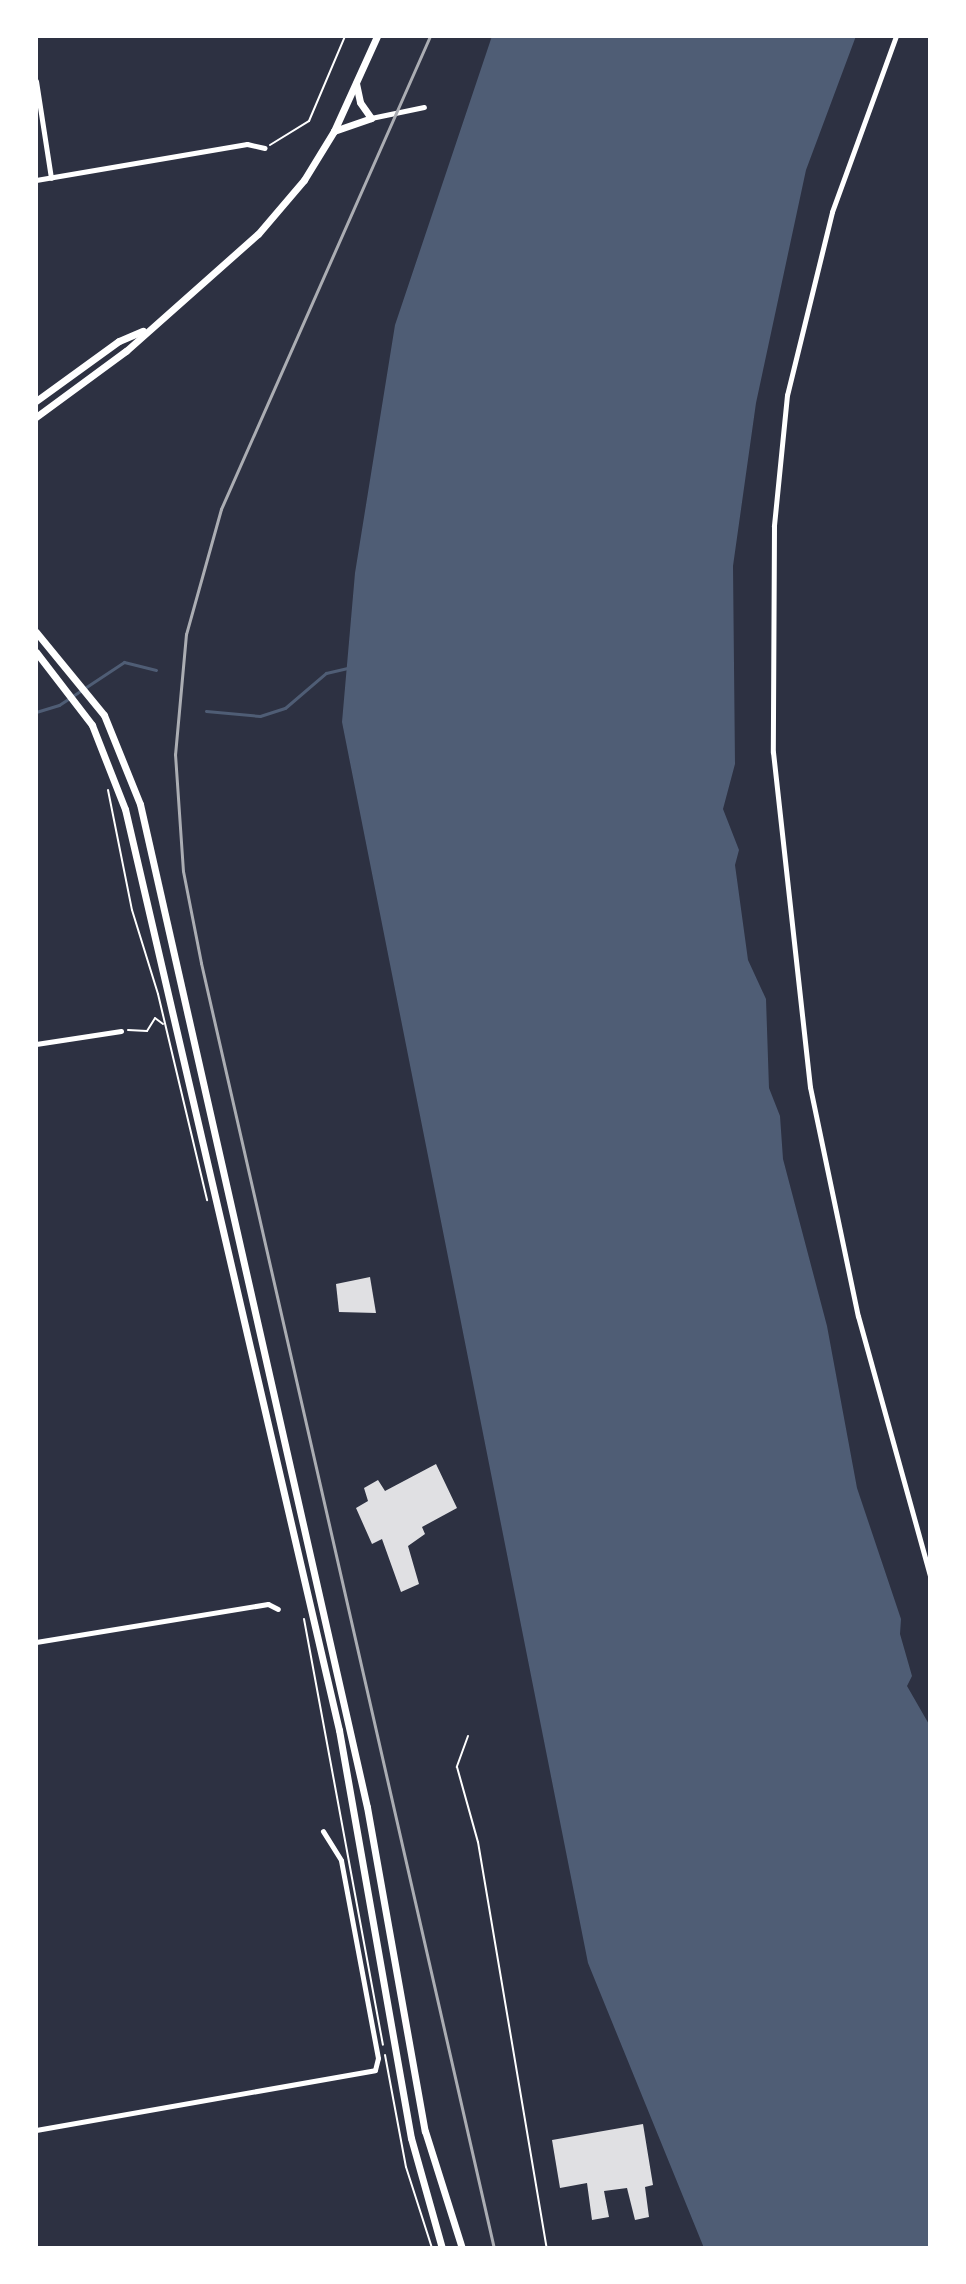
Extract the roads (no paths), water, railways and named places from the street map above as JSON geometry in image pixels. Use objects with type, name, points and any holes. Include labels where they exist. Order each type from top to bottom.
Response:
[{"type":"main road","points":[[36,417],[126,351],[145,330],[258,234],[304,180],[334,131],[377,36]]},
{"type":"main road","points":[[334,131],[371,118],[360,102],[356,82]]},
{"type":"main road","points":[[36,401],[119,341],[145,330]]},
{"type":"main road","points":[[36,632],[80,679],[112,728],[140,804],[365,1794],[425,2131],[462,2248]]},
{"type":"main road","points":[[36,652],[71,693],[105,752],[125,809],[337,1719],[411,2138],[442,2248]]},
{"type":"street","points":[[896,36],[832,212],[787,395],[774,526],[773,752],[810,1087],[858,1316],[930,1575]]},
{"type":"street","points":[[36,81],[51,178]]},
{"type":"street","points":[[371,118],[424,107]]},
{"type":"street","points":[[36,180],[247,144],[265,148]]},
{"type":"street","points":[[36,1044],[121,1031]]},
{"type":"street","points":[[36,1642],[268,1604],[278,1609]]},
{"type":"street","points":[[36,2130],[375,2070],[378,2058],[341,1860],[323,1831]]},
{"type":"lane","points":[[468,1736],[457,1767],[478,1842],[547,2248]]},
{"type":"water","points":[[492,36],[856,36],[806,170],[756,403],[733,566],[735,764],[723,809],[739,850],[735,865],[748,960],[766,999],[769,1088],[780,1116],[783,1159],[827,1326],[857,1488],[901,1619],[900,1634],[912,1676],[907,1686],[930,1726],[930,2248],[704,2248],[588,1963],[342,722],[355,573],[395,325]]},
{"type":"waterway","points":[[36,712],[59,705],[124,662],[156,670]]},
{"type":"waterway","points":[[206,711],[260,716],[285,708],[326,673],[347,668]]},
{"type":"railway","points":[[430,36],[221,509],[186,634],[175,754],[183,871],[201,963],[494,2248]]}]
